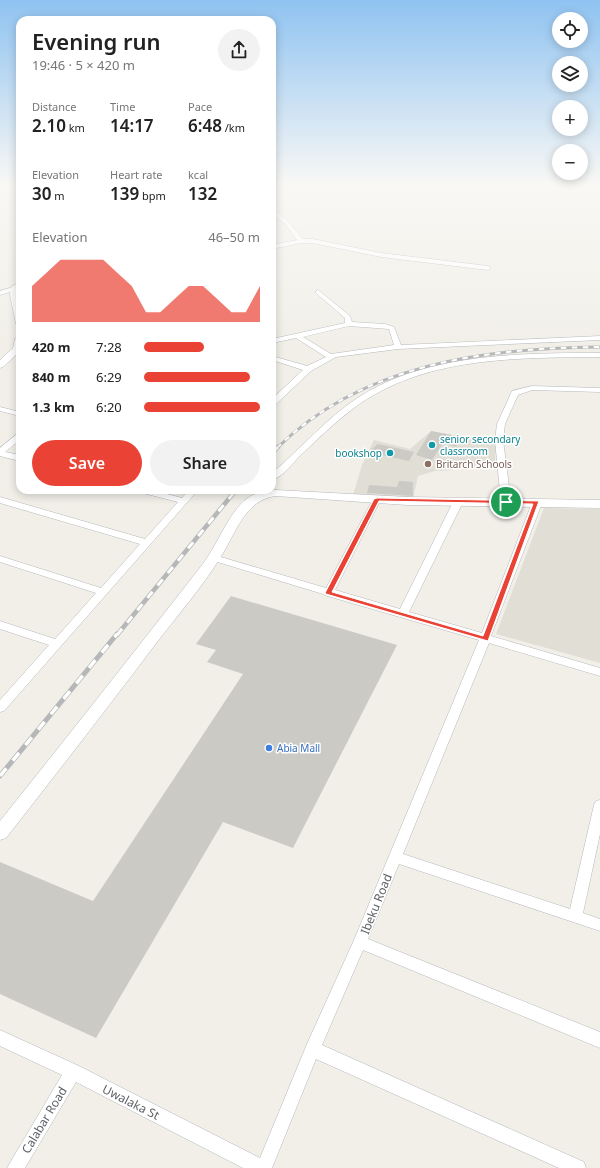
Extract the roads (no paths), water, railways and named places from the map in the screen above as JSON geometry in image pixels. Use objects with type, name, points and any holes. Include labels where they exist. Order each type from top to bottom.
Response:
[{"type":"street","points":[[276,246],[301,240],[313,241],[382,255],[488,268]]},
{"type":"street","points":[[0,293],[16,291]]},
{"type":"street","points":[[318,292],[348,317],[349,324]]},
{"type":"street","points":[[276,340],[349,324],[385,326],[392,328],[398,347]]},
{"type":"street","points":[[297,336],[330,356]]},
{"type":"street","points":[[276,399],[308,369],[330,356],[398,347],[600,338]]},
{"type":"street","points":[[0,365],[9,358],[16,347]]},
{"type":"street","points":[[276,473],[343,413],[371,393],[398,381],[454,365],[508,357],[600,354]]},
{"type":"street","points":[[276,359],[308,369]]},
{"type":"street","points":[[506,502],[499,440],[501,424],[515,393],[532,388],[600,390]]},
{"type":"street","points":[[276,390],[284,391]]},
{"type":"street","points":[[0,409],[16,413]]},
{"type":"street","points":[[0,453],[16,439]]},
{"type":"street","points":[[0,453],[16,457]]},
{"type":"street","points":[[276,493],[458,502],[600,504]]},
{"type":"street","points":[[157,494],[183,501]]},
{"type":"street","points":[[0,708],[190,494]]},
{"type":"street","points":[[0,833],[87,724],[214,558],[243,509],[259,494]]},
{"type":"street","points":[[328,593],[377,499]]},
{"type":"street","points":[[0,500],[147,543]]},
{"type":"street","points":[[403,614],[458,502]]},
{"type":"street","name":"Ibeku Road","points":[[262,1168],[395,858],[485,639],[536,502]]},
{"type":"street","points":[[214,558],[328,593],[600,672]]},
{"type":"street","points":[[0,559],[103,592]]},
{"type":"street","points":[[0,625],[57,644]]},
{"type":"street","points":[[575,916],[597,828],[600,805]]},
{"type":"street","points":[[395,858],[600,924]]},
{"type":"street","points":[[360,942],[600,1040]]},
{"type":"street","name":"Uwalaka St","points":[[0,1038],[73,1072],[262,1168]]},
{"type":"street","points":[[312,1049],[578,1168]]},
{"type":"street","name":"Calabar Road","points":[[15,1168],[73,1072]]},
{"type":"railway","points":[[277,448],[311,420],[347,397],[386,379],[427,366],[470,357],[513,351],[600,347]]},
{"type":"railway","points":[[117,635],[233,494]]},
{"type":"railway","points":[[0,776],[117,634]]},
{"type":"place","name":"senior secondary classroom","points":[[432,445]]},
{"type":"place","name":"bookshop","points":[[390,453]]},
{"type":"place","name":"Britarch Schools","points":[[428,464]]},
{"type":"place","name":"Abia Mall","points":[[269,748]]}]
